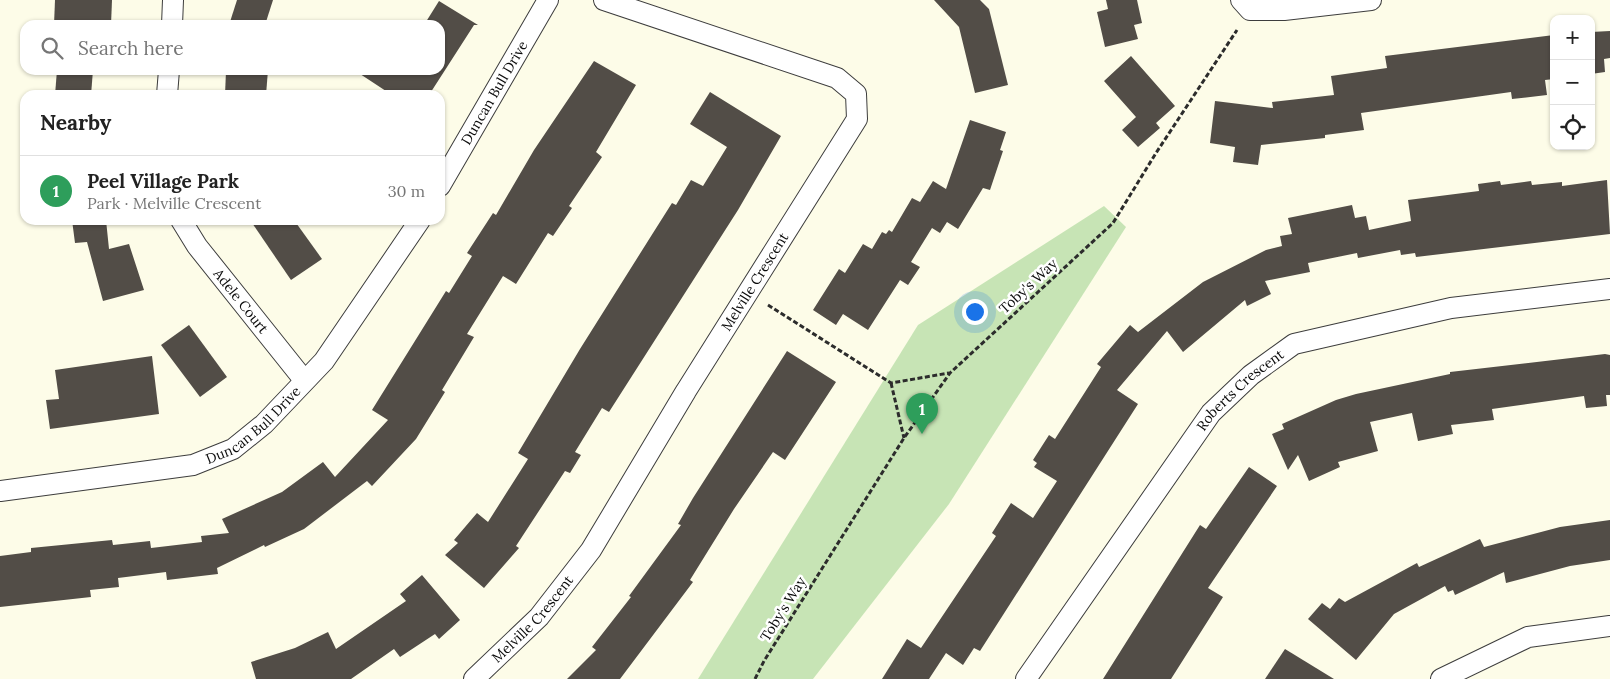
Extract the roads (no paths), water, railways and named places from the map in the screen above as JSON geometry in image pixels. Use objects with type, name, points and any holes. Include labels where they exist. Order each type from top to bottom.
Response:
[{"type":"street","points":[[172,20],[174,0]]},
{"type":"street","name":"Duncan Bull Drive","points":[[445,177],[548,0]]},
{"type":"street","name":"Melville Crescent","points":[[474,679],[539,617],[591,550],[857,119],[856,94],[837,78],[604,0]]},
{"type":"street","points":[[1246,5],[1284,10],[1371,0]]},
{"type":"street","points":[[167,90],[169,75]]},
{"type":"street","name":"Adele Court","points":[[184,225],[196,246],[304,380]]},
{"type":"street","name":"Duncan Bull Drive","points":[[0,491],[193,465],[233,449],[264,424],[324,361],[417,225]]},
{"type":"street","name":"Roberts Crescent","points":[[1026,679],[1211,413],[1251,374],[1294,344],[1451,308],[1610,289]]},
{"type":"street","points":[[1441,679],[1528,637],[1610,626]]},
{"type":"place","name":"Peel Village Park","points":[[922,434]]}]
